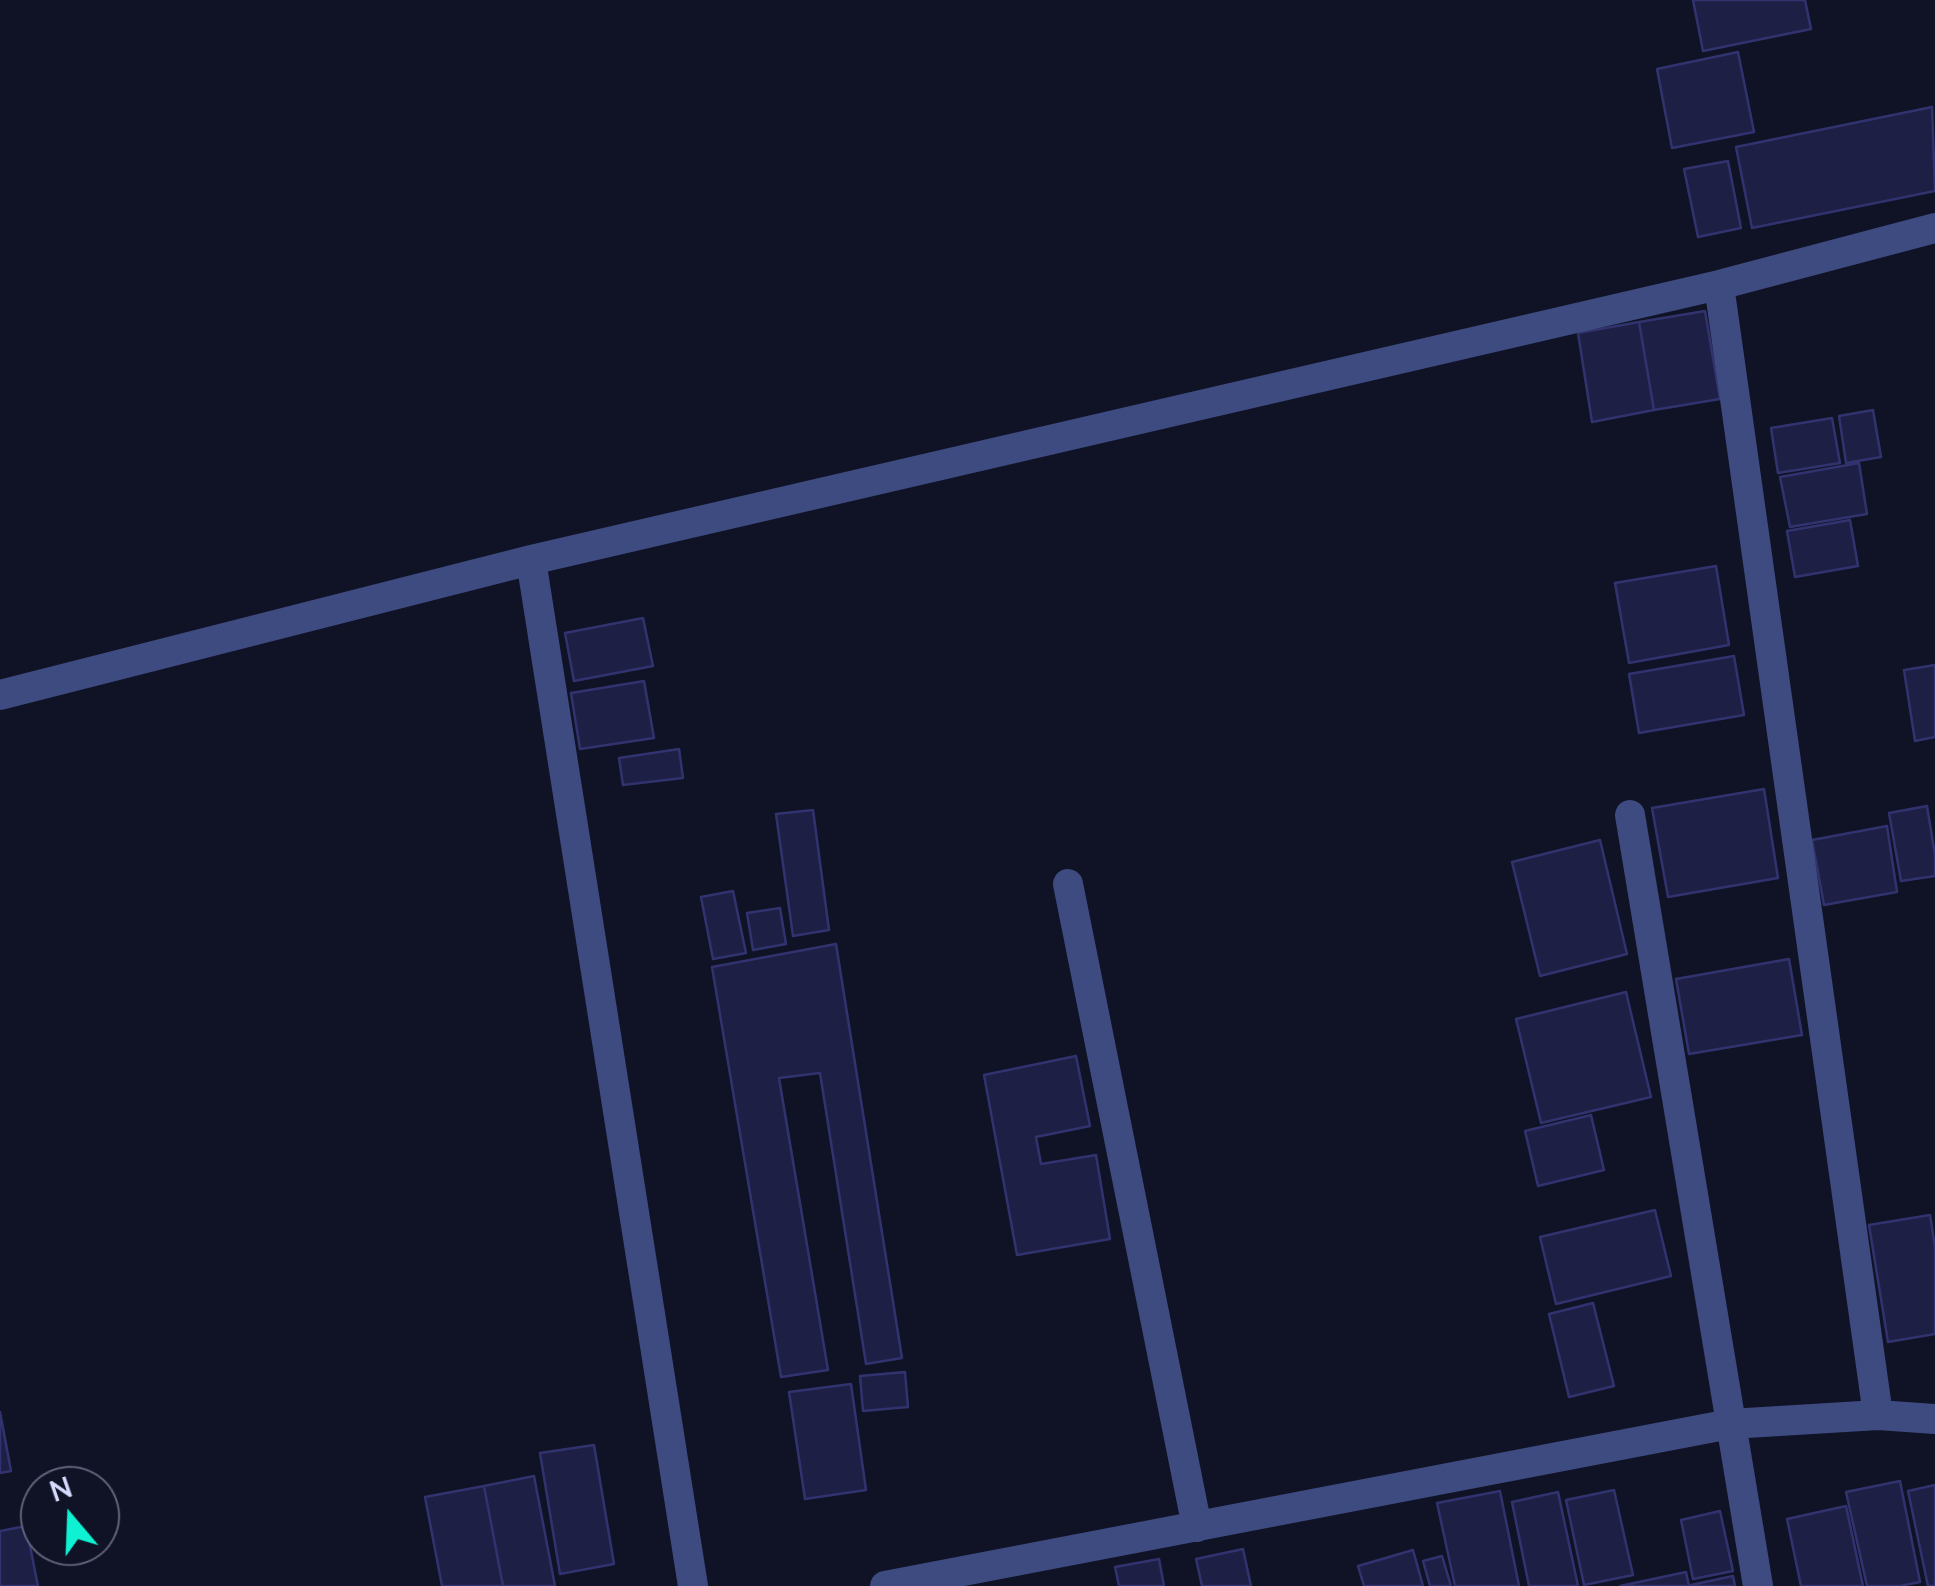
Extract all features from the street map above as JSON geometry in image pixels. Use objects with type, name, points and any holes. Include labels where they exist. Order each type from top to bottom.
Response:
[{"type":"street","points":[[0,696],[532,560],[1719,285],[1935,228]]},
{"type":"street","points":[[1719,285],[1878,1415]]},
{"type":"street","points":[[532,560],[693,1586]]},
{"type":"street","points":[[1630,815],[1758,1586]]},
{"type":"street","points":[[1068,884],[1197,1527]]},
{"type":"street","points":[[885,1586],[1730,1424],[1878,1415],[1935,1419]]},
{"type":"building","points":[[1693,0],[1805,0],[1811,29],[1703,51]]},
{"type":"building","points":[[1738,52],[1754,132],[1672,148],[1657,69]]},
{"type":"building","points":[[1932,107],[1935,191],[1752,228],[1736,147]]},
{"type":"building","points":[[1728,161],[1741,228],[1698,237],[1684,169]]},
{"type":"building","points":[[1705,311],[1720,399],[1654,410],[1639,322]]},
{"type":"building","points":[[1639,322],[1654,410],[1592,422],[1578,333]]},
{"type":"building","points":[[1873,410],[1881,457],[1846,463],[1839,416]]},
{"type":"building","points":[[1832,418],[1840,463],[1778,473],[1771,428]]},
{"type":"building","points":[[1859,463],[1867,514],[1790,527],[1780,477]]},
{"type":"building","points":[[1850,520],[1858,566],[1795,577],[1787,531]]},
{"type":"building","points":[[1716,566],[1729,645],[1629,663],[1615,583]]},
{"type":"building","points":[[643,618],[653,666],[574,681],[565,633]]},
{"type":"building","points":[[1734,656],[1744,715],[1639,733],[1629,674]]},
{"type":"building","points":[[1935,665],[1935,737],[1915,741],[1904,670]]},
{"type":"building","points":[[644,681],[654,738],[580,749],[571,693]]},
{"type":"building","points":[[679,749],[683,778],[623,785],[619,758]]},
{"type":"building","points":[[1764,789],[1778,878],[1668,897],[1652,808]]},
{"type":"building","points":[[1927,806],[1935,876],[1901,881],[1889,813]]},
{"type":"building","points":[[813,810],[829,930],[793,936],[776,814]]},
{"type":"building","points":[[1887,826],[1897,892],[1824,905],[1812,840]]},
{"type":"building","points":[[1600,840],[1627,954],[1540,976],[1512,862]]},
{"type":"building","points":[[733,891],[746,953],[713,959],[701,897]]},
{"type":"building","points":[[780,908],[786,944],[753,950],[747,913]]},
{"type":"building","points":[[836,944],[902,1358],[866,1364],[820,1073],[779,1078],[828,1370],[781,1377],[712,967]]},
{"type":"building","points":[[1789,959],[1802,1035],[1689,1054],[1676,979]]},
{"type":"building","points":[[1626,992],[1651,1097],[1541,1123],[1516,1019]]},
{"type":"building","points":[[1076,1056],[1090,1126],[1036,1137],[1041,1164],[1096,1155],[1110,1239],[1017,1255],[984,1075]]},
{"type":"building","points":[[1591,1115],[1604,1170],[1538,1186],[1525,1131]]},
{"type":"building","points":[[1655,1210],[1671,1276],[1556,1304],[1540,1237]]},
{"type":"building","points":[[1930,1215],[1935,1247],[1935,1334],[1888,1342],[1869,1225]]},
{"type":"building","points":[[1593,1303],[1614,1386],[1569,1397],[1549,1314]]},
{"type":"building","points":[[905,1372],[908,1407],[863,1411],[860,1376]]},
{"type":"building","points":[[851,1384],[866,1490],[805,1499],[789,1392]]},
{"type":"building","points":[[0,1412],[11,1471],[0,1473]]},
{"type":"building","points":[[594,1445],[614,1564],[560,1574],[540,1453]]},
{"type":"building","points":[[534,1476],[555,1586],[503,1586],[484,1486]]},
{"type":"building","points":[[1900,1481],[1920,1582],[1867,1586],[1846,1492]]},
{"type":"building","points":[[1935,1485],[1935,1586],[1928,1586],[1908,1491]]},
{"type":"building","points":[[484,1486],[503,1586],[442,1586],[425,1497]]},
{"type":"building","points":[[1614,1490],[1633,1575],[1584,1585],[1566,1500]]},
{"type":"building","points":[[1500,1491],[1519,1586],[1455,1586],[1437,1503]]},
{"type":"building","points":[[1558,1492],[1578,1586],[1529,1586],[1512,1502]]},
{"type":"building","points":[[1846,1506],[1863,1586],[1801,1586],[1787,1519]]},
{"type":"building","points":[[1720,1511],[1733,1571],[1693,1579],[1681,1520]]},
{"type":"building","points":[[20,1527],[20,1566],[34,1566],[38,1586],[0,1586],[0,1531]]},
{"type":"building","points":[[1243,1549],[1251,1586],[1202,1586],[1196,1559]]},
{"type":"building","points":[[1413,1550],[1423,1586],[1364,1586],[1358,1566]]},
{"type":"building","points":[[1442,1556],[1451,1586],[1430,1586],[1423,1561]]},
{"type":"building","points":[[1159,1559],[1164,1586],[1119,1586],[1115,1567]]},
{"type":"building","points":[[1686,1572],[1689,1586],[1620,1586]]},
{"type":"building","points":[[1733,1576],[1735,1586],[1691,1585]]}]
